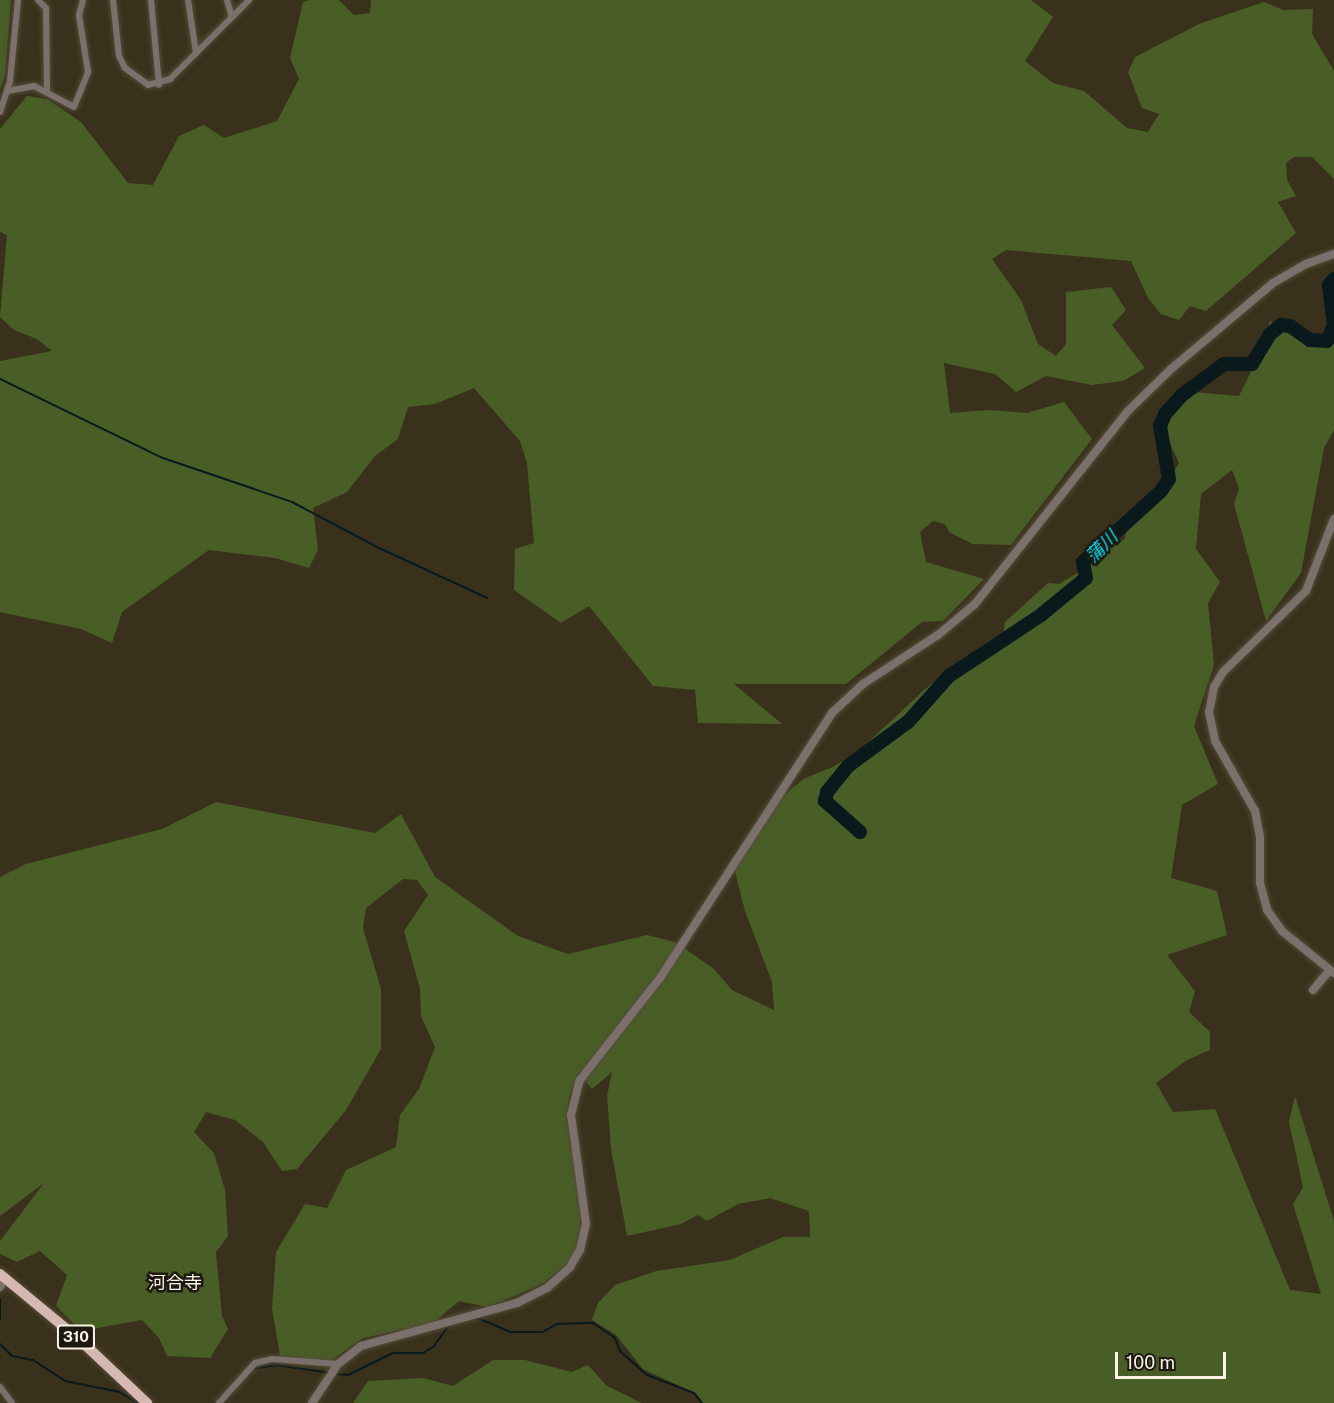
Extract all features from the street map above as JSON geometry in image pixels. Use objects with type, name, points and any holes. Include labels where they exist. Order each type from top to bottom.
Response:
[{"type":"highway","name":"310","points":[[2,1280],[81,1341],[147,1403]]},
{"type":"street","points":[[0,112],[7,91],[18,0]]},
{"type":"street","points":[[38,0],[46,8],[47,91]]},
{"type":"street","points":[[7,91],[34,86],[47,91],[71,108],[81,94],[88,72],[79,15],[83,0]]},
{"type":"street","points":[[113,0],[119,56],[124,69],[148,85],[159,85],[196,53],[249,0]]},
{"type":"street","points":[[151,0],[159,85]]},
{"type":"street","points":[[188,0],[196,53]]},
{"type":"street","points":[[227,0],[232,17]]},
{"type":"street","points":[[312,1403],[336,1366],[370,1343],[439,1328],[490,1313],[547,1288],[575,1260],[586,1224],[571,1115],[580,1080],[660,978],[833,712],[863,684],[951,626],[986,593],[1122,419],[1171,369],[1273,283],[1306,264],[1334,254]]},
{"type":"street","points":[[1313,990],[1332,972],[1282,931],[1267,910],[1260,884],[1260,837],[1256,811],[1215,741],[1209,712],[1214,687],[1223,672],[1306,591],[1334,519]]},
{"type":"street","points":[[219,1403],[233,1392],[245,1369],[272,1359],[336,1366]]},
{"type":"street","points":[[0,1387],[12,1403]]},
{"type":"green space","points":[[0,0],[11,0],[5,75],[0,89]]},
{"type":"green space","points":[[339,0],[354,15],[370,13],[371,0],[1031,0],[1053,17],[1025,61],[1053,83],[1084,91],[1127,128],[1148,132],[1159,114],[1142,108],[1128,72],[1135,57],[1199,24],[1264,2],[1283,10],[1313,9],[1312,34],[1334,71],[1334,179],[1312,157],[1294,157],[1286,163],[1287,180],[1296,196],[1278,202],[1296,233],[1206,311],[1190,306],[1179,320],[1161,314],[1148,298],[1131,261],[1006,250],[992,259],[1021,300],[1038,344],[1056,356],[1066,344],[1066,292],[1111,287],[1126,310],[1112,325],[1145,368],[1123,381],[1092,385],[1046,376],[1016,392],[995,374],[944,363],[950,413],[989,410],[1027,413],[1064,402],[1092,439],[1011,545],[973,544],[949,532],[945,524],[933,521],[920,532],[926,562],[984,579],[943,621],[922,622],[846,684],[734,684],[782,724],[698,723],[695,690],[653,686],[589,606],[561,623],[514,590],[515,549],[534,543],[527,463],[520,441],[474,388],[435,404],[408,407],[398,439],[375,456],[347,492],[313,508],[318,550],[309,568],[275,558],[209,550],[122,612],[112,643],[81,629],[0,612],[0,361],[52,351],[37,339],[14,330],[0,317],[7,235],[0,232],[0,129],[27,96],[47,99],[81,122],[128,183],[153,185],[179,136],[204,125],[224,138],[277,121],[299,79],[290,58],[303,2]]},
{"type":"green space","points":[[1270,321],[1312,347],[1334,337],[1334,430],[1324,448],[1301,573],[1266,621],[1234,504],[1239,488],[1232,470],[1201,494],[1196,549],[1220,582],[1208,603],[1214,665],[1194,726],[1218,784],[1182,805],[1171,878],[1217,891],[1227,935],[1167,955],[1195,991],[1189,1012],[1210,1032],[1210,1050],[1187,1060],[1156,1083],[1173,1112],[1215,1109],[1290,1290],[1321,1294],[1293,1204],[1303,1187],[1289,1122],[1295,1096],[1334,1221],[1334,1403],[703,1403],[695,1393],[643,1369],[616,1335],[592,1320],[598,1303],[615,1285],[656,1271],[730,1260],[783,1237],[810,1237],[809,1211],[770,1198],[738,1204],[707,1221],[698,1215],[681,1224],[627,1236],[611,1149],[607,1096],[612,1072],[592,1089],[579,1073],[569,1098],[567,1120],[581,1209],[580,1237],[571,1260],[544,1283],[488,1307],[459,1301],[433,1323],[363,1338],[330,1361],[280,1356],[272,1308],[276,1252],[305,1204],[327,1208],[346,1170],[396,1147],[400,1115],[419,1089],[435,1047],[421,1016],[420,989],[404,931],[428,895],[417,880],[403,879],[366,908],[363,928],[381,989],[381,1049],[346,1110],[297,1169],[282,1171],[263,1142],[235,1120],[206,1112],[194,1132],[214,1153],[225,1190],[228,1236],[216,1252],[222,1316],[228,1329],[210,1358],[167,1356],[159,1338],[142,1320],[81,1331],[56,1306],[67,1275],[40,1251],[17,1262],[0,1254],[0,1241],[44,1183],[0,1216],[0,877],[26,864],[162,829],[216,802],[375,833],[401,814],[435,877],[518,936],[568,954],[647,935],[675,942],[714,969],[732,990],[774,1010],[772,982],[745,911],[732,860],[751,833],[769,808],[803,779],[833,767],[860,750],[924,690],[991,639],[1003,637],[1005,622],[1048,583],[1059,584],[1089,566],[1088,551],[1124,540],[1130,517],[1166,485],[1179,463],[1162,425],[1193,392],[1239,396],[1262,350]]},
{"type":"green space","points":[[493,1360],[525,1360],[572,1372],[588,1365],[607,1386],[642,1403],[353,1403],[368,1381],[423,1378],[453,1386]]},
{"type":"waterway","name":"蒲川","points":[[860,832],[825,801],[827,792],[848,766],[908,722],[949,676],[1041,615],[1086,578],[1083,562],[1161,491],[1169,479],[1160,426],[1165,414],[1182,395],[1224,364],[1252,364],[1270,334],[1281,325],[1290,326],[1310,340],[1327,341],[1334,325],[1329,285],[1334,279]]},
{"type":"waterway","points":[[0,379],[163,458],[292,502],[379,548],[487,598]]},
{"type":"waterway","points":[[0,1299],[0,1319]]},
{"type":"waterway","points":[[475,1317],[510,1332],[543,1332],[557,1324],[593,1323],[615,1338],[620,1351],[647,1375],[694,1393],[702,1403]]},
{"type":"waterway","points":[[335,1374],[348,1375],[393,1353],[423,1353],[434,1346],[449,1325]]},
{"type":"waterway","points":[[0,1344],[12,1356],[33,1360],[65,1381],[120,1392],[137,1403]]},
{"type":"waterway","points":[[253,1369],[276,1365],[330,1373]]},
{"type":"waterway","points":[[224,1403],[243,1379]]},
{"type":"district","name":"河合寺","points":[[175,1283]]}]
